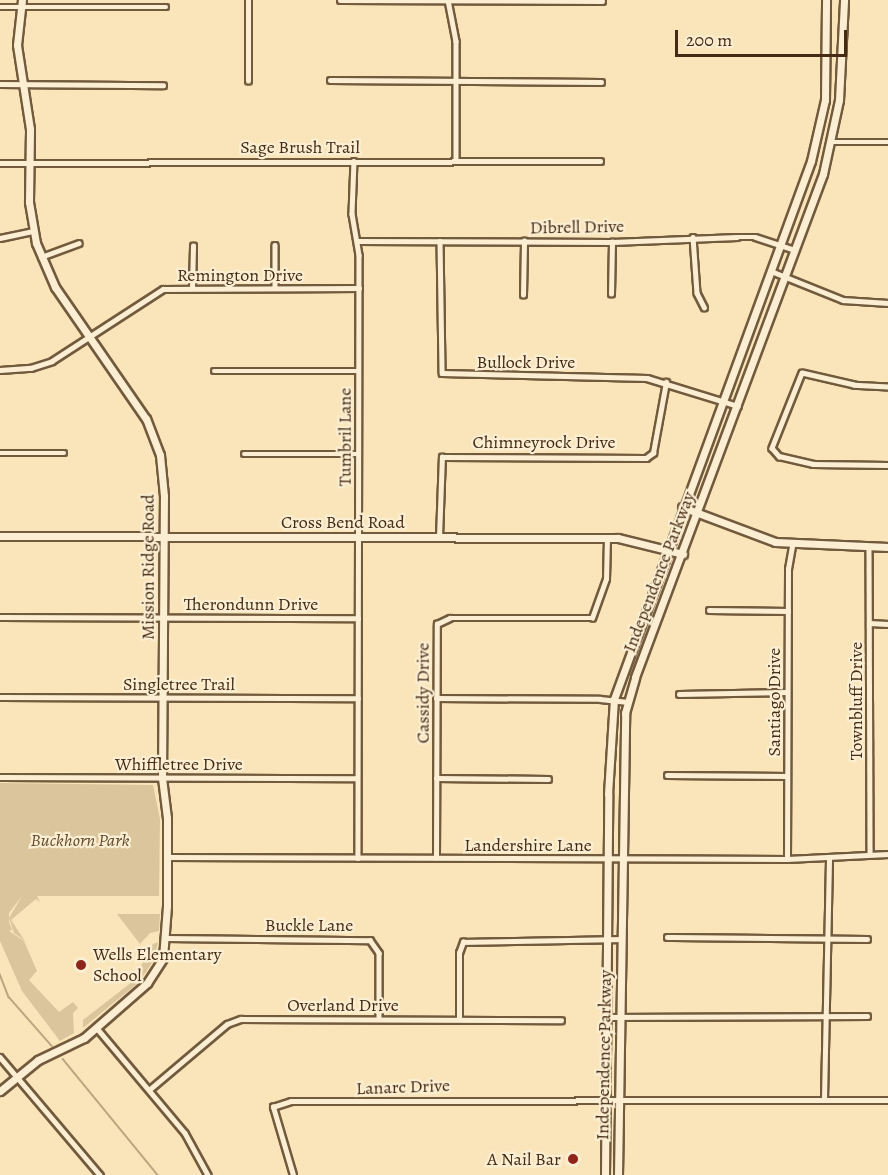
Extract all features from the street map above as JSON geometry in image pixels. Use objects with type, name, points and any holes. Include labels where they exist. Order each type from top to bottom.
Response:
[{"type":"main road","name":"Independence Parkway","points":[[605,1175],[610,859],[608,794],[614,699],[666,549],[781,245],[817,140],[825,100],[826,0]]},
{"type":"main road","name":"Independence Parkway","points":[[618,1175],[623,734],[628,702],[738,406],[783,277],[795,250],[832,142],[839,100],[844,0]]},
{"type":"main road","name":"Mission Ridge Road","points":[[0,1091],[17,1077],[96,1028],[154,974],[163,958],[166,938],[167,857],[162,778],[163,483],[156,442],[129,391],[55,287],[40,257],[33,231],[30,122],[17,45],[21,3]]},
{"type":"main road","points":[[817,140],[832,142]]},
{"type":"main road","points":[[682,507],[760,538],[792,546],[888,547]]},
{"type":"main road","name":"Cross Bend Road","points":[[0,536],[607,538],[683,554]]},
{"type":"street","points":[[248,0],[248,81]]},
{"type":"street","points":[[340,0],[602,1]]},
{"type":"street","points":[[448,0],[456,41],[456,161]]},
{"type":"street","points":[[0,7],[21,3],[166,8]]},
{"type":"street","points":[[330,80],[601,82]]},
{"type":"street","points":[[0,84],[163,85]]},
{"type":"street","points":[[832,142],[888,142]]},
{"type":"street","name":"Tumbril Lane","points":[[354,161],[352,214],[357,241],[359,288],[358,858]]},
{"type":"street","name":"Sage Brush Trail","points":[[0,163],[600,162]]},
{"type":"street","points":[[0,238],[33,231]]},
{"type":"street","points":[[693,237],[697,293],[704,307]]},
{"type":"street","name":"Dibrell Drive","points":[[357,241],[612,242],[693,237],[755,237],[795,250]]},
{"type":"street","name":"Bullock Drive","points":[[440,241],[442,373],[619,375],[666,382],[738,406]]},
{"type":"street","points":[[524,242],[524,295]]},
{"type":"street","points":[[611,294],[612,242]]},
{"type":"street","points":[[40,257],[79,243]]},
{"type":"street","points":[[275,245],[275,288]]},
{"type":"street","points":[[192,288],[193,246]]},
{"type":"street","points":[[771,272],[851,302],[888,303]]},
{"type":"street","name":"Remington Drive","points":[[0,370],[41,366],[153,293],[192,288],[359,288]]},
{"type":"street","points":[[214,371],[358,372]]},
{"type":"street","points":[[888,387],[854,385],[802,373],[773,453],[813,464],[888,465]]},
{"type":"street","name":"Chimneyrock Drive","points":[[439,537],[442,457],[646,458],[653,453],[666,382]]},
{"type":"street","points":[[0,453],[64,453]]},
{"type":"street","points":[[244,454],[358,454]]},
{"type":"street","name":"Cassidy Drive","points":[[436,858],[436,698],[439,620],[592,618],[606,579],[607,538]]},
{"type":"street","name":"Santiago Drive","points":[[787,860],[788,611],[792,546]]},
{"type":"street","name":"Townbluff Drive","points":[[869,547],[870,854]]},
{"type":"street","points":[[709,610],[788,611]]},
{"type":"street","name":"Therondunn Drive","points":[[0,617],[358,618]]},
{"type":"street","points":[[869,623],[888,624]]},
{"type":"street","points":[[680,694],[787,692]]},
{"type":"street","name":"Singletree Trail","points":[[0,697],[358,698]]},
{"type":"street","points":[[436,698],[614,699],[628,702]]},
{"type":"street","points":[[667,775],[787,776]]},
{"type":"street","name":"Whiffletree Drive","points":[[0,777],[357,778]]},
{"type":"street","points":[[436,778],[548,779]]},
{"type":"street","name":"Landershire Lane","points":[[167,857],[787,860],[888,854]]},
{"type":"street","points":[[824,1099],[829,859]]},
{"type":"street","points":[[667,937],[867,939]]},
{"type":"street","name":"Buckle Lane","points":[[166,938],[370,940],[379,953],[379,1019]]},
{"type":"street","points":[[459,1019],[459,953],[463,942],[621,939]]},
{"type":"street","points":[[608,1017],[867,1016]]},
{"type":"street","name":"Overland Drive","points":[[149,1090],[232,1021],[561,1020]]},
{"type":"street","points":[[96,1028],[185,1133],[208,1175]]},
{"type":"street","points":[[0,1057],[100,1175]]},
{"type":"street","points":[[606,1098],[888,1100]]},
{"type":"street","name":"Lanarc Drive","points":[[293,1175],[274,1120],[273,1107],[285,1102],[606,1098]]},
{"type":"green space","name":"Buckhorn Park","points":[[0,783],[153,785],[160,819],[159,896],[37,896],[40,902],[36,899],[11,920],[25,941],[14,933],[9,918],[12,930],[9,931],[24,941],[37,971],[29,980],[59,1012],[73,1002],[78,1008],[73,1013],[74,1033],[60,1041],[22,991],[0,941]],"holes":[[[22,896],[9,918],[9,913]]]},
{"type":"green space","points":[[117,914],[160,914],[159,931],[150,933],[140,944]]},
{"type":"green space","points":[[158,942],[154,960],[139,982],[83,1028],[83,1020],[132,982],[153,944]]},
{"type":"waterway","points":[[0,974],[9,997],[52,1046]]},
{"type":"waterway","points":[[63,1059],[158,1175]]},
{"type":"place","name":"Wells Elementary School","points":[[81,965]]},
{"type":"place","name":"A Nail Bar","points":[[573,1159]]}]
